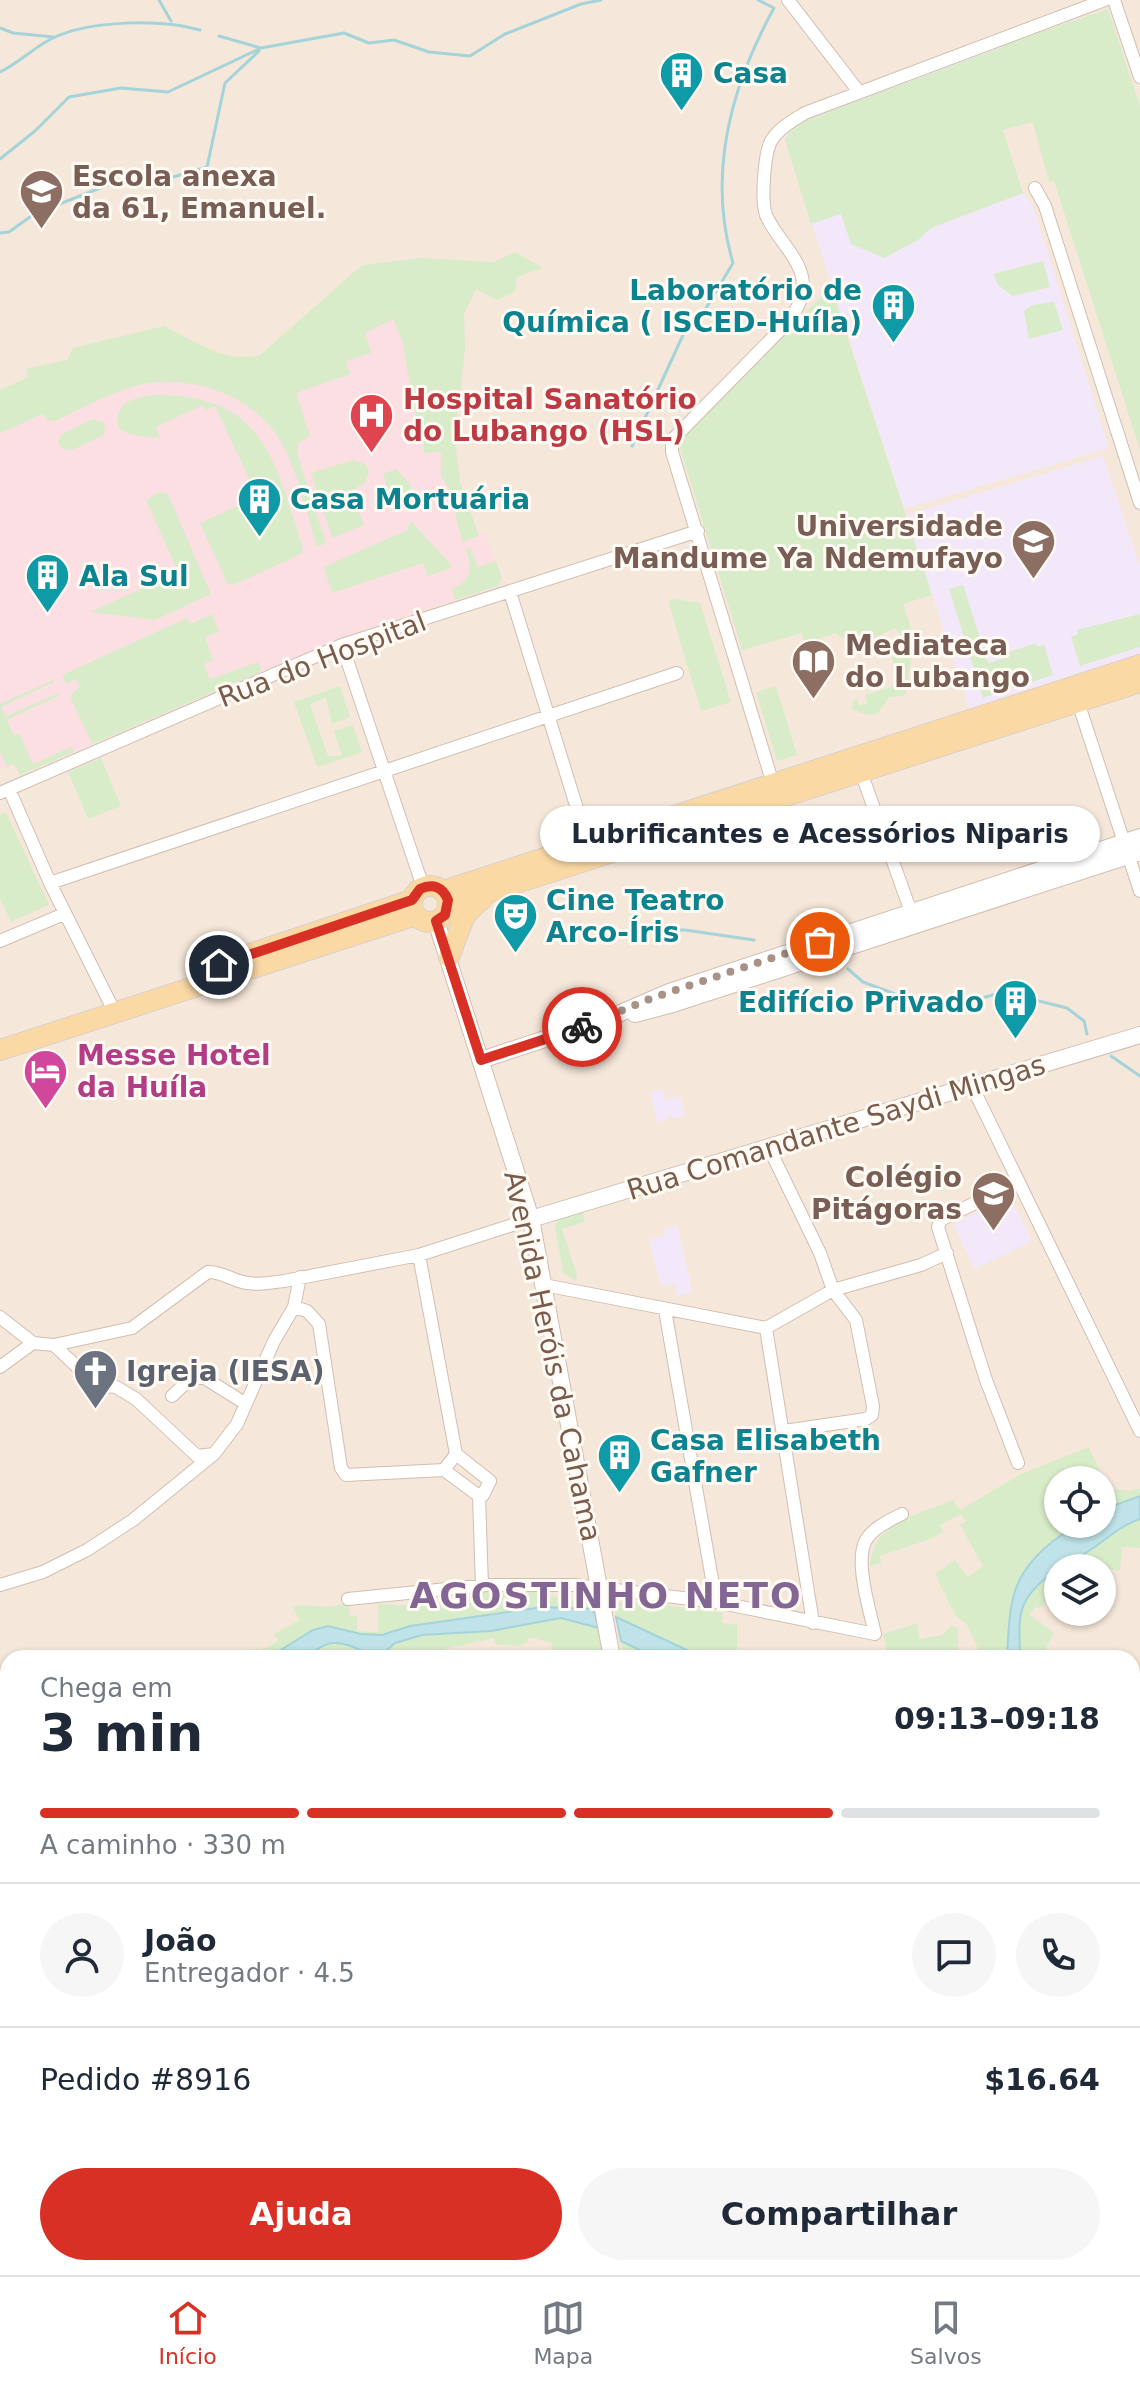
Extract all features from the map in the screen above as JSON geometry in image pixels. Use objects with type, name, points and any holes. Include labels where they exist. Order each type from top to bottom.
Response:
[{"type":"main road","points":[[430,903],[498,889],[861,772],[1076,694],[1140,665]]},
{"type":"main road","points":[[0,1050],[111,1007],[430,903],[588,844],[773,784],[1076,694],[1140,682]]},
{"type":"main road","points":[[449,957],[465,915],[476,902],[498,889]]},
{"type":"main road","points":[[0,1036],[111,1007]]},
{"type":"street","points":[[788,0],[859,92]]},
{"type":"street","points":[[773,784],[672,452],[672,440],[789,321],[800,303],[804,286],[800,270],[765,213],[764,175],[770,142],[782,127],[805,113],[1105,0]]},
{"type":"street","points":[[1114,0],[1140,77]]},
{"type":"street","points":[[1035,188],[1045,206],[1140,503]]},
{"type":"street","name":"Rua do Hospital","points":[[4,791],[342,645],[698,531]]},
{"type":"street","points":[[510,592],[588,844]]},
{"type":"street","points":[[342,645],[430,903]]},
{"type":"street","points":[[50,883],[677,673]]},
{"type":"street","points":[[1076,694],[1133,847],[1140,891]]},
{"type":"street","points":[[861,772],[911,912]]},
{"type":"street","points":[[4,791],[111,1007]]},
{"type":"street","points":[[481,1060],[609,1018],[669,992],[911,912],[1133,847]]},
{"type":"street","points":[[609,1018],[673,1004],[1133,847]]},
{"type":"street","name":"Avenida Heróis da Cahama","points":[[430,903],[531,1219],[611,1650]]},
{"type":"street","points":[[0,941],[64,914]]},
{"type":"street","name":"Rua Comandante Saydi Mingas","points":[[531,1219],[1140,1035]]},
{"type":"street","points":[[972,1086],[1140,1431]]},
{"type":"street","points":[[769,1148],[820,1253],[833,1290],[856,1320],[873,1406],[872,1415],[866,1419],[784,1431]]},
{"type":"street","points":[[1017,1183],[941,1220],[938,1227],[986,1380],[1018,1463]]},
{"type":"street","points":[[0,1317],[33,1343],[54,1345],[132,1328],[208,1272],[219,1272],[241,1282],[262,1284],[419,1255],[531,1219]]},
{"type":"street","points":[[544,1285],[766,1328],[833,1290],[921,1265],[947,1253]]},
{"type":"street","points":[[419,1255],[456,1454],[490,1481],[479,1496],[482,1586]]},
{"type":"street","points":[[0,1585],[43,1572],[87,1550],[133,1520],[214,1454],[227,1440],[274,1341],[294,1307],[300,1277]]},
{"type":"street","points":[[294,1307],[307,1311],[319,1324],[341,1468],[346,1475],[444,1470],[479,1496]]},
{"type":"street","points":[[665,1310],[716,1602]]},
{"type":"street","points":[[766,1328],[813,1623]]},
{"type":"street","points":[[0,1367],[33,1343]]},
{"type":"street","points":[[54,1345],[96,1385],[116,1387],[136,1399],[197,1456],[214,1454]]},
{"type":"street","points":[[172,1396],[189,1380],[203,1377],[246,1404]]},
{"type":"street","points":[[444,1470],[456,1454]]},
{"type":"street","points":[[348,1599],[482,1586],[533,1584],[601,1588],[716,1602],[875,1634],[862,1550],[873,1532],[902,1514]]},
{"type":"shaded area","points":[[0,0],[1140,0],[1140,1650],[0,1650]]},
{"type":"shaded area","points":[[1002,45],[1028,123],[1003,131],[1023,193],[1033,206],[1109,448],[904,509],[785,140],[786,134],[801,122]]},
{"type":"shaded area","points":[[476,289],[464,313],[465,348],[455,441],[460,482],[479,535],[485,533],[502,578],[498,586],[346,636],[20,775],[13,764],[0,769],[0,418],[59,393],[196,375],[365,333],[393,318]]},
{"type":"shaded area","name":"Universidade Mandume Ya Ndemufayo","points":[[1103,456],[1140,567],[1140,653],[969,708],[906,515]]},
{"type":"shaded area","points":[[662,1089],[666,1100],[680,1096],[685,1116],[673,1119],[670,1113],[669,1119],[657,1122],[650,1092]]},
{"type":"shaded area","name":"Colégio Pitágoras","points":[[1010,1196],[1032,1241],[975,1269],[953,1224]]},
{"type":"shaded area","points":[[677,1226],[693,1293],[677,1296],[674,1283],[661,1286],[649,1240],[665,1236],[664,1229]]},
{"type":"green space","points":[[1108,9],[1140,106],[1140,450],[1054,181],[1049,182],[1033,122],[1003,130],[1023,193],[931,228],[918,240],[884,258],[851,244],[841,214],[811,224],[785,140],[791,128],[801,122],[1002,45]]},
{"type":"green space","points":[[515,252],[543,268],[517,277],[515,291],[497,300],[476,289],[464,313],[465,348],[455,441],[460,482],[479,536],[462,542],[450,491],[441,476],[441,452],[424,453],[424,441],[420,441],[402,340],[393,319],[365,333],[371,353],[346,361],[350,374],[296,393],[310,436],[298,443],[297,453],[326,543],[317,547],[297,480],[281,442],[254,411],[217,391],[176,382],[155,382],[104,397],[55,421],[47,420],[43,414],[0,433],[0,390],[28,377],[26,369],[67,360],[73,348],[164,326],[222,354],[260,355],[362,265],[420,258],[494,262]]},
{"type":"green space","points":[[1043,261],[1050,287],[1013,296],[998,285],[993,274]]},
{"type":"green space","points":[[831,287],[932,595],[903,604],[911,628],[901,635],[895,628],[867,641],[861,635],[847,640],[835,633],[808,643],[803,640],[802,633],[742,650],[678,441]]},
{"type":"green space","points":[[1054,302],[1063,330],[1029,339],[1024,311],[1033,305]]},
{"type":"green space","points":[[152,395],[189,397],[219,406],[241,419],[259,437],[283,486],[303,548],[301,554],[233,585],[227,583],[200,523],[248,501],[245,491],[253,487],[215,406],[206,410],[203,405],[156,427],[160,438],[132,435],[119,429],[118,414],[121,408],[131,400]]},
{"type":"green space","points":[[93,419],[105,423],[104,435],[72,450],[61,448],[58,442],[62,434]]},
{"type":"green space","points":[[353,460],[365,464],[369,470],[365,483],[351,491],[364,525],[332,538],[311,473]]},
{"type":"green space","points":[[396,469],[411,485],[410,505],[401,509],[393,506],[383,474]]},
{"type":"green space","points":[[160,492],[168,494],[211,594],[155,620],[90,612],[178,572],[146,500]]},
{"type":"green space","points":[[411,521],[453,567],[428,576],[423,563],[332,593],[324,567],[407,530]]},
{"type":"green space","points":[[470,548],[478,567],[496,561],[502,578],[498,586],[455,600],[452,589],[459,586],[469,573],[466,549]]},
{"type":"green space","points":[[963,585],[988,663],[1036,643],[1038,647],[1044,645],[1053,675],[983,698],[949,589]]},
{"type":"green space","points":[[675,599],[700,603],[731,702],[701,711],[668,601]]},
{"type":"green space","points":[[212,614],[219,632],[205,637],[213,660],[204,664],[210,679],[258,662],[262,671],[92,744],[71,699],[72,693],[80,687],[76,679],[66,684],[62,675],[187,618],[190,624]]},
{"type":"green space","points":[[1140,614],[1140,647],[1080,666],[1071,637],[1078,634],[1077,630]]},
{"type":"green space","points":[[902,637],[912,651],[906,693],[889,697],[877,714],[868,715],[853,710],[852,702],[857,698],[859,705],[867,704],[865,695],[900,684],[890,651],[879,654],[874,645],[883,644],[887,648]]},
{"type":"green space","points":[[53,680],[1,707],[6,716],[59,693],[7,720],[14,735],[19,733],[33,764],[71,747],[74,752],[20,775],[14,764],[7,766],[0,752],[0,704]]},
{"type":"green space","points":[[340,686],[350,717],[332,724],[326,698],[310,704],[328,756],[342,756],[334,731],[353,725],[362,752],[317,767],[294,702]]},
{"type":"green space","points":[[776,686],[797,755],[777,761],[756,692]]},
{"type":"green space","points":[[101,758],[121,806],[88,819],[68,772]]},
{"type":"green space","points":[[6,812],[49,905],[11,922],[0,898],[0,815]]},
{"type":"green space","points":[[582,1211],[585,1222],[562,1229],[577,1275],[576,1281],[563,1273],[555,1225],[562,1217]]},
{"type":"green space","points":[[1088,1447],[1098,1466],[1044,1466],[1044,1538],[1116,1538],[1116,1489],[1129,1491],[1140,1488],[1140,1548],[1122,1547],[1120,1571],[1116,1570],[1116,1554],[1044,1554],[1044,1603],[1029,1614],[1054,1633],[1045,1650],[978,1650],[967,1625],[955,1615],[935,1574],[955,1560],[968,1577],[983,1566],[960,1525],[966,1521],[961,1514],[940,1525],[943,1532],[938,1535],[880,1556],[881,1563],[870,1566],[873,1551],[888,1529],[913,1515],[953,1500],[960,1510],[1021,1474]]},
{"type":"green space","points":[[505,1588],[513,1592],[537,1590],[544,1595],[589,1603],[593,1609],[543,1607],[410,1626],[382,1635],[361,1634],[328,1626],[313,1630],[281,1650],[262,1650],[278,1641],[274,1634],[300,1620],[292,1607],[329,1607],[348,1600],[350,1616],[357,1616],[357,1631],[378,1632],[378,1604],[416,1606],[459,1599],[472,1591]]},
{"type":"green space","points":[[627,1600],[723,1613],[722,1623],[737,1625],[737,1650],[622,1650],[615,1612],[618,1603]]},
{"type":"green space","points":[[561,1618],[599,1628],[602,1650],[551,1649],[552,1643],[529,1637],[527,1643],[520,1646],[495,1644],[494,1638],[445,1650],[388,1650],[395,1643],[422,1635],[491,1631]]},
{"type":"green space","points":[[918,1623],[919,1639],[942,1635],[951,1626],[958,1628],[958,1650],[886,1650],[883,1634]]},
{"type":"green space","points":[[328,1643],[356,1646],[362,1650],[315,1650]]},
{"type":"water","points":[[1140,1496],[1140,1519],[1116,1532],[1116,1505]]},
{"type":"water","points":[[1058,1538],[1108,1538],[1084,1554],[1044,1554],[1044,1581],[1028,1597],[1022,1611],[1020,1650],[1007,1650],[1011,1608],[1019,1581]]},
{"type":"water","points":[[543,1607],[593,1609],[599,1628],[561,1618],[491,1631],[422,1635],[395,1643],[388,1650],[359,1650],[333,1643],[316,1650],[281,1650],[313,1630],[328,1626],[361,1634],[382,1635],[410,1626]]},
{"type":"water","points":[[616,1617],[687,1650],[640,1650],[621,1641]]},
{"type":"waterway","points":[[159,0],[171,21]]},
{"type":"waterway","points":[[0,159],[35,131],[69,97],[121,88],[168,92],[261,48],[344,33],[369,43],[394,40],[429,52],[470,56],[505,34],[581,4],[601,0]]},
{"type":"waterway","points":[[632,446],[684,333],[699,320],[733,263],[722,197],[723,164],[735,100],[774,8],[758,0]]},
{"type":"waterway","points":[[0,72],[53,38],[86,28],[146,23],[200,30]]},
{"type":"waterway","points":[[0,28],[13,33],[54,37]]},
{"type":"waterway","points":[[219,36],[261,48]]},
{"type":"waterway","points":[[0,233],[9,232],[34,214],[108,185],[156,182],[207,167],[225,83],[259,51]]},
{"type":"waterway","points":[[650,930],[685,930],[754,940]]},
{"type":"waterway","points":[[848,969],[863,982],[922,1004],[972,1001],[1003,992],[1067,1008],[1084,1021],[1087,1034]]},
{"type":"waterway","points":[[1111,1056],[1140,1076]]},
{"type":"way so far","points":[[582,1027],[652,998],[820,942]]},
{"type":"place","name":"Casa","points":[[682,112]]},
{"type":"place","name":"Escola anexa da 61, Emanuel.","points":[[41,231]]},
{"type":"place","name":"Laboratório de Química ( ISCED-Huíla)","points":[[893,345]]},
{"type":"place","name":"Hospital Sanatório do Lubango (HSL)","points":[[372,454]]},
{"type":"place","name":"Casa Mortuária","points":[[259,538]]},
{"type":"place","name":"Universidade Mandume Ya Ndemufayo","points":[[1034,581]]},
{"type":"place","name":"Ala Sul","points":[[48,615]]},
{"type":"place","name":"Mediateca do Lubango","points":[[814,700]]},
{"type":"place","name":"Lubrificantes e Acessórios Niparis","points":[[820,942]]},
{"type":"place","name":"Cine Teatro Arco-Íris","points":[[515,955]]},
{"type":"place","name":"Edifício Privado","points":[[1015,1041]]},
{"type":"place","name":"Messe Hotel da Huíla","points":[[46,1110]]},
{"type":"place","name":"Colégio Pitágoras","points":[[993,1232]]},
{"type":"place","name":"Igreja (IESA)","points":[[95,1410]]},
{"type":"place","name":"Casa Elisabeth Gafner","points":[[619,1495]]},
{"type":"district","name":"AGOSTINHO NETO","points":[[606,1595]]},
{"type":"route","points":[[219,965],[412,900],[420,889],[434,886],[443,891],[448,900],[445,915],[436,921],[481,1060],[582,1027]]}]
